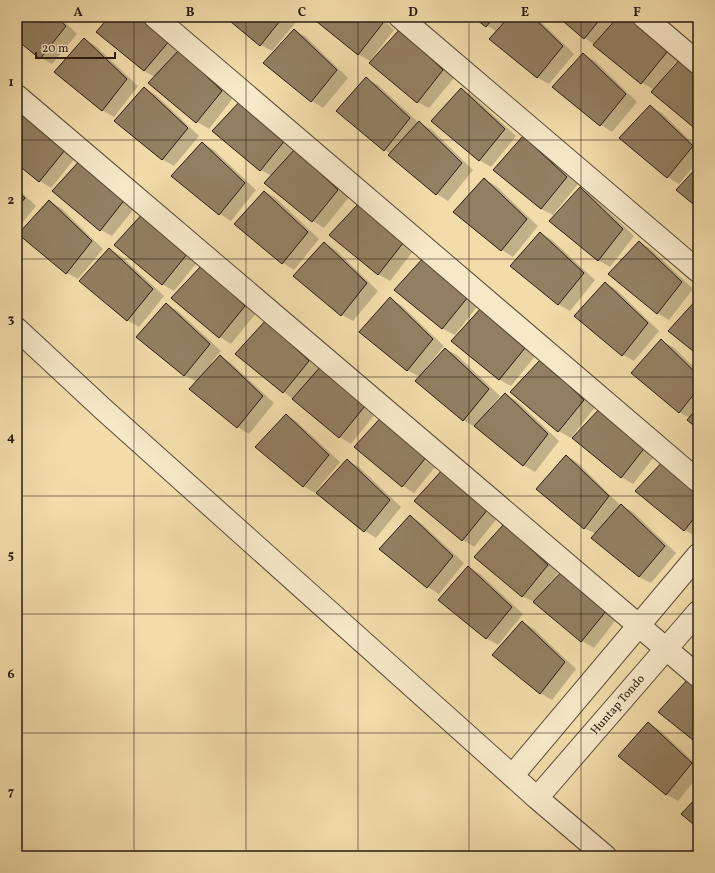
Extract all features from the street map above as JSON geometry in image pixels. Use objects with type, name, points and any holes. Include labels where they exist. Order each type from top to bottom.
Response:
[{"type":"street","points":[[155,17],[698,480]]},
{"type":"street","points":[[400,17],[698,270]]},
{"type":"street","points":[[644,17],[698,63]]},
{"type":"street","points":[[17,96],[698,676]]},
{"type":"street","points":[[17,329],[103,409],[537,798],[605,856]]},
{"type":"street","points":[[513,775],[698,555]]},
{"type":"street","name":"Huntap Tondo","points":[[537,798],[698,612]]},
{"type":"building","points":[[17,17],[56,17],[66,26],[40,59],[17,40]]},
{"type":"building","points":[[109,17],[146,17],[170,40],[144,71],[96,32]]},
{"type":"building","points":[[225,17],[283,17],[260,46]]},
{"type":"building","points":[[311,17],[377,17],[383,23],[358,55]]},
{"type":"building","points":[[473,17],[494,17],[486,27]]},
{"type":"building","points":[[509,17],[533,17],[563,46],[537,78],[489,39]]},
{"type":"building","points":[[558,17],[602,17],[584,39]]},
{"type":"building","points":[[618,17],[630,17],[667,52],[641,84],[593,45]]},
{"type":"building","points":[[294,29],[337,70],[311,102],[263,63]]},
{"type":"building","points":[[400,29],[443,70],[417,103],[369,63]]},
{"type":"building","points":[[84,38],[127,79],[102,111],[54,72]]},
{"type":"building","points":[[179,50],[222,91],[196,123],[148,83]]},
{"type":"building","points":[[583,53],[626,94],[600,126],[552,87]]},
{"type":"building","points":[[681,58],[698,74],[698,131],[651,92]]},
{"type":"building","points":[[366,77],[410,118],[384,151],[336,111]]},
{"type":"building","points":[[144,87],[188,128],[162,160],[114,121]]},
{"type":"building","points":[[461,88],[505,129],[479,161],[431,121]]},
{"type":"building","points":[[243,98],[286,139],[260,171],[212,131]]},
{"type":"building","points":[[650,105],[693,146],[667,178],[619,138]]},
{"type":"building","points":[[21,109],[65,150],[39,182],[17,164],[17,113]]},
{"type":"building","points":[[419,121],[462,163],[436,195],[388,155]]},
{"type":"building","points":[[523,136],[567,177],[541,209],[493,170]]},
{"type":"building","points":[[202,142],[245,183],[219,215],[171,176]]},
{"type":"building","points":[[295,149],[338,190],[312,222],[264,183]]},
{"type":"building","points":[[83,157],[126,198],[100,231],[52,191]]},
{"type":"building","points":[[698,166],[698,208],[676,190]]},
{"type":"building","points":[[484,178],[527,219],[501,251],[453,212]]},
{"type":"building","points":[[580,187],[623,229],[598,261],[549,221]]},
{"type":"building","points":[[17,191],[25,198],[17,208]]},
{"type":"building","points":[[264,191],[308,232],[282,264],[234,224]]},
{"type":"building","points":[[49,200],[92,241],[66,274],[18,234]]},
{"type":"building","points":[[360,202],[403,243],[378,275],[329,235]]},
{"type":"building","points":[[144,212],[188,253],[162,285],[114,245]]},
{"type":"building","points":[[540,232],[584,273],[558,305],[510,266]]},
{"type":"building","points":[[639,241],[682,282],[657,314],[608,274]]},
{"type":"building","points":[[324,242],[367,283],[341,316],[293,276]]},
{"type":"building","points":[[109,248],[153,289],[127,321],[79,281]]},
{"type":"building","points":[[425,256],[468,297],[442,329],[394,290]]},
{"type":"building","points":[[202,265],[245,306],[219,338],[171,298]]},
{"type":"building","points":[[605,282],[648,323],[622,356],[574,316]]},
{"type":"building","points":[[390,297],[433,339],[407,371],[359,332]]},
{"type":"building","points":[[698,298],[698,355],[668,331]]},
{"type":"building","points":[[166,303],[210,344],[184,376],[136,337]]},
{"type":"building","points":[[482,307],[525,348],[499,380],[451,341]]},
{"type":"building","points":[[266,320],[309,361],[283,393],[235,354]]},
{"type":"building","points":[[661,339],[698,375],[698,389],[679,413],[631,373]]},
{"type":"building","points":[[445,348],[489,389],[463,421],[415,381]]},
{"type":"building","points":[[220,355],[263,396],[237,428],[189,389]]},
{"type":"building","points":[[541,359],[584,400],[558,432],[510,392]]},
{"type":"building","points":[[322,365],[365,406],[339,438],[292,399]]},
{"type":"building","points":[[505,393],[548,434],[523,466],[474,426]]},
{"type":"building","points":[[603,405],[646,446],[621,478],[572,438]]},
{"type":"building","points":[[698,407],[698,429],[687,420]]},
{"type":"building","points":[[385,413],[428,455],[402,487],[354,447]]},
{"type":"building","points":[[286,414],[329,455],[303,487],[255,447]]},
{"type":"building","points":[[566,455],[609,496],[584,529],[536,489]]},
{"type":"building","points":[[666,458],[698,488],[698,513],[684,531],[635,491]]},
{"type":"building","points":[[347,459],[390,500],[364,532],[316,493]]},
{"type":"building","points":[[444,468],[488,509],[462,541],[414,501]]},
{"type":"building","points":[[621,504],[665,546],[639,577],[591,538]]},
{"type":"building","points":[[410,515],[453,556],[427,588],[379,549]]},
{"type":"building","points":[[504,524],[548,565],[522,597],[474,557]]},
{"type":"building","points":[[468,566],[512,607],[486,639],[438,600]]},
{"type":"building","points":[[564,569],[607,610],[581,642],[533,602]]},
{"type":"building","points":[[522,621],[565,662],[540,694],[492,655]]},
{"type":"building","points":[[689,678],[698,687],[698,744],[658,712]]},
{"type":"building","points":[[648,722],[692,763],[666,795],[618,756]]},
{"type":"building","points":[[698,796],[698,828],[681,814]]}]
